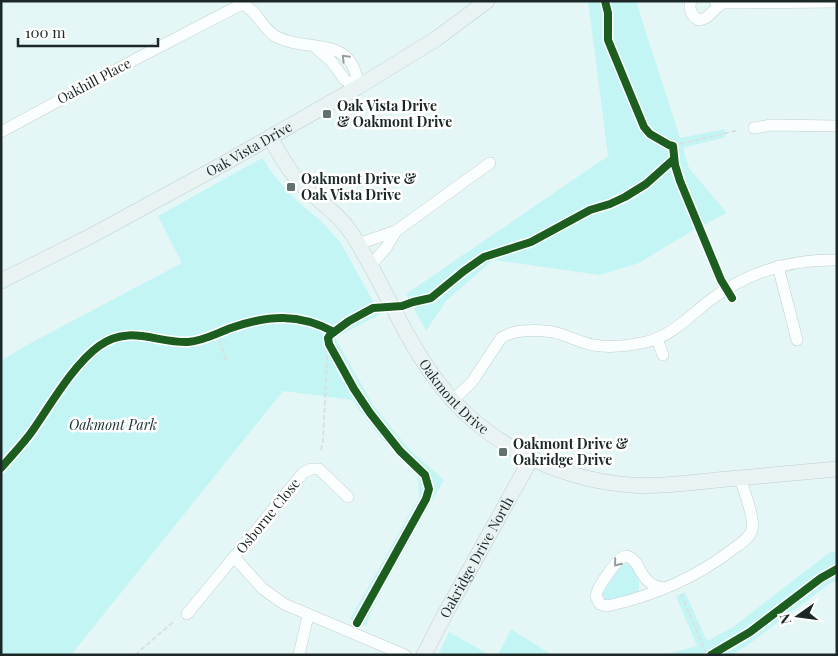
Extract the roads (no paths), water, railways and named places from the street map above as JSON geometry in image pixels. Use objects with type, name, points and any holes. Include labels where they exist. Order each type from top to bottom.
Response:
[{"type":"street","name":"Oak Vista Drive","points":[[1,281],[89,237],[358,87],[428,44],[487,1]]},
{"type":"street","points":[[691,1],[690,9],[699,20],[706,18],[718,2],[837,2]]},
{"type":"street","name":"Oakhill Place","points":[[1,132],[242,4],[248,6],[268,30],[278,37],[315,47],[327,47],[339,52],[357,73],[358,87]]},
{"type":"street","points":[[754,128],[771,125],[837,126]]},
{"type":"street","name":"Oakmont Drive","points":[[270,137],[296,178],[340,218],[358,244],[422,360],[439,385],[491,435],[531,459],[575,475],[603,482],[630,485],[664,485],[837,469]]},
{"type":"street","points":[[358,244],[396,231],[490,163]]},
{"type":"street","points":[[370,266],[386,248],[396,231]]},
{"type":"street","points":[[453,400],[472,382],[501,338],[509,334],[543,330],[585,343],[604,346],[627,346],[657,339],[732,285],[760,272],[803,261],[837,260]]},
{"type":"street","points":[[778,266],[797,340]]},
{"type":"street","points":[[657,339],[663,355]]},
{"type":"street","name":"Oakridge Drive North","points":[[424,655],[531,459]]},
{"type":"street","name":"Osborne Close","points":[[187,614],[299,476],[316,468],[348,497]]},
{"type":"street","points":[[664,588],[649,584],[633,559],[625,556],[619,559],[598,589],[596,596],[600,604],[607,606],[664,588],[692,577],[707,568],[750,535],[753,524],[740,478]]},
{"type":"street","name":"Osborne Close","points":[[234,557],[268,594],[284,604],[308,616],[329,622],[405,655]]},
{"type":"street","points":[[299,655],[308,616]]},
{"type":"place","name":"Oak Vista Drive & Oakmont Drive","points":[[327,114]]},
{"type":"place","name":"Oakmont Drive & Oak Vista Drive","points":[[291,187]]},
{"type":"place","name":"Oakmont Drive & Oakridge Drive","points":[[503,452]]},
{"type":"park label","name":"Oakmont Park","points":[[113,425]]}]
